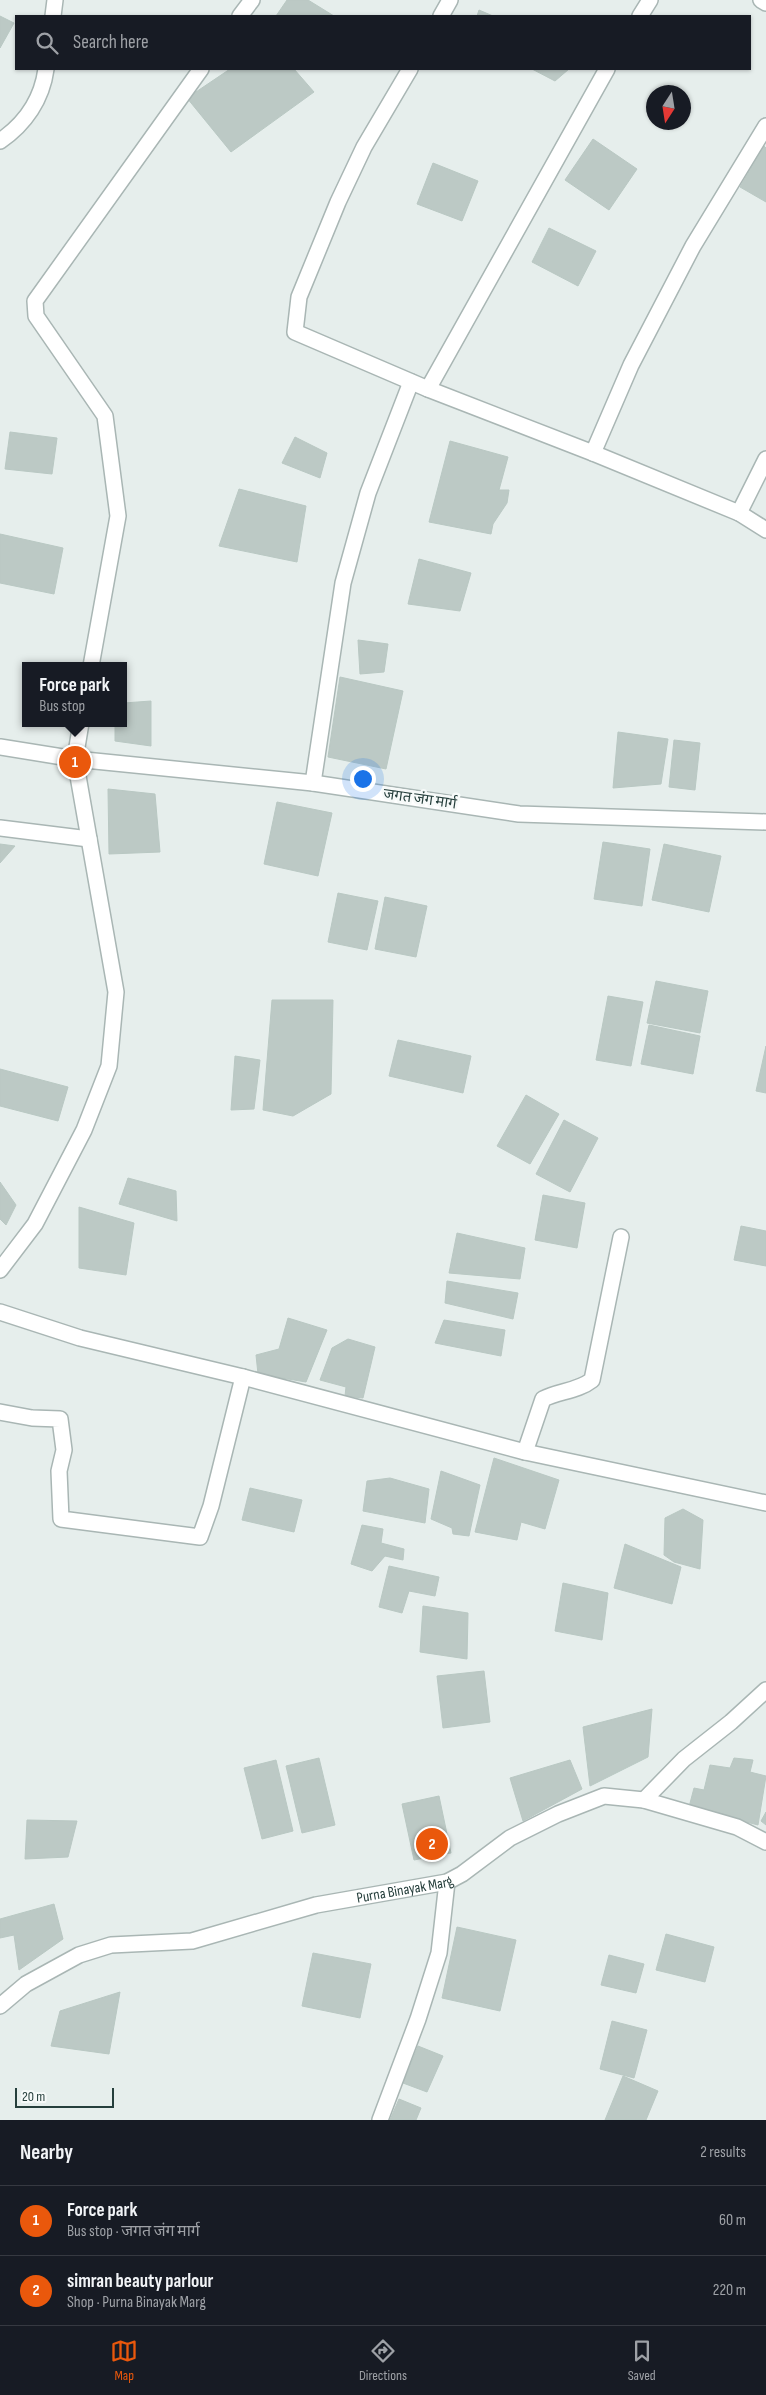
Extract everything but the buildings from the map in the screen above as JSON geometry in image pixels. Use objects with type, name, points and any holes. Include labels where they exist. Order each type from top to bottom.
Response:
[{"type":"street","points":[[53,15],[55,0]]},
{"type":"street","points":[[241,15],[252,0]]},
{"type":"street","points":[[442,15],[450,0]]},
{"type":"street","points":[[641,15],[650,0]]},
{"type":"street","points":[[761,0],[766,3]]},
{"type":"street","points":[[0,141],[21,125],[34,106],[45,78],[46,70]]},
{"type":"street","points":[[92,662],[118,516],[105,416],[36,316],[35,301],[200,70]]},
{"type":"street","points":[[409,70],[364,147],[338,202],[299,297],[295,332],[428,389],[593,452],[739,512],[766,530]]},
{"type":"street","points":[[428,389],[606,70]]},
{"type":"street","points":[[593,452],[631,365],[694,246],[766,126]]},
{"type":"street","points":[[313,784],[343,583],[368,493],[411,382]]},
{"type":"street","points":[[739,512],[766,459]]},
{"type":"street","points":[[0,1270],[36,1224],[84,1130],[109,1066],[116,992],[75,759],[80,727]]},
{"type":"street","name":"जगत जंग मार्ग","points":[[0,747],[75,759],[313,784],[518,814],[766,822]]},
{"type":"street","points":[[0,828],[89,839]]},
{"type":"street","points":[[524,1452],[543,1399],[560,1391],[583,1387],[592,1380],[620,1237]]},
{"type":"street","points":[[0,1312],[80,1338],[243,1378],[524,1452],[766,1503]]},
{"type":"street","points":[[0,1412],[32,1418],[60,1419],[64,1450],[59,1471],[61,1519],[200,1537],[211,1506],[243,1378]]},
{"type":"street","points":[[644,1800],[684,1759],[732,1722],[766,1690]]},
{"type":"street","name":"Purna Binayak Marg","points":[[0,2006],[34,1979],[79,1954],[110,1945],[192,1942],[316,1905],[447,1882],[462,1874],[510,1838],[558,1814],[604,1796],[644,1800],[737,1827],[766,1842]]},
{"type":"street","points":[[380,2120],[418,2019],[439,1953],[447,1882]]},
{"type":"place","name":"Force park","points":[[75,762]]},
{"type":"place","name":"simran beauty parlour","points":[[432,1844]]}]
